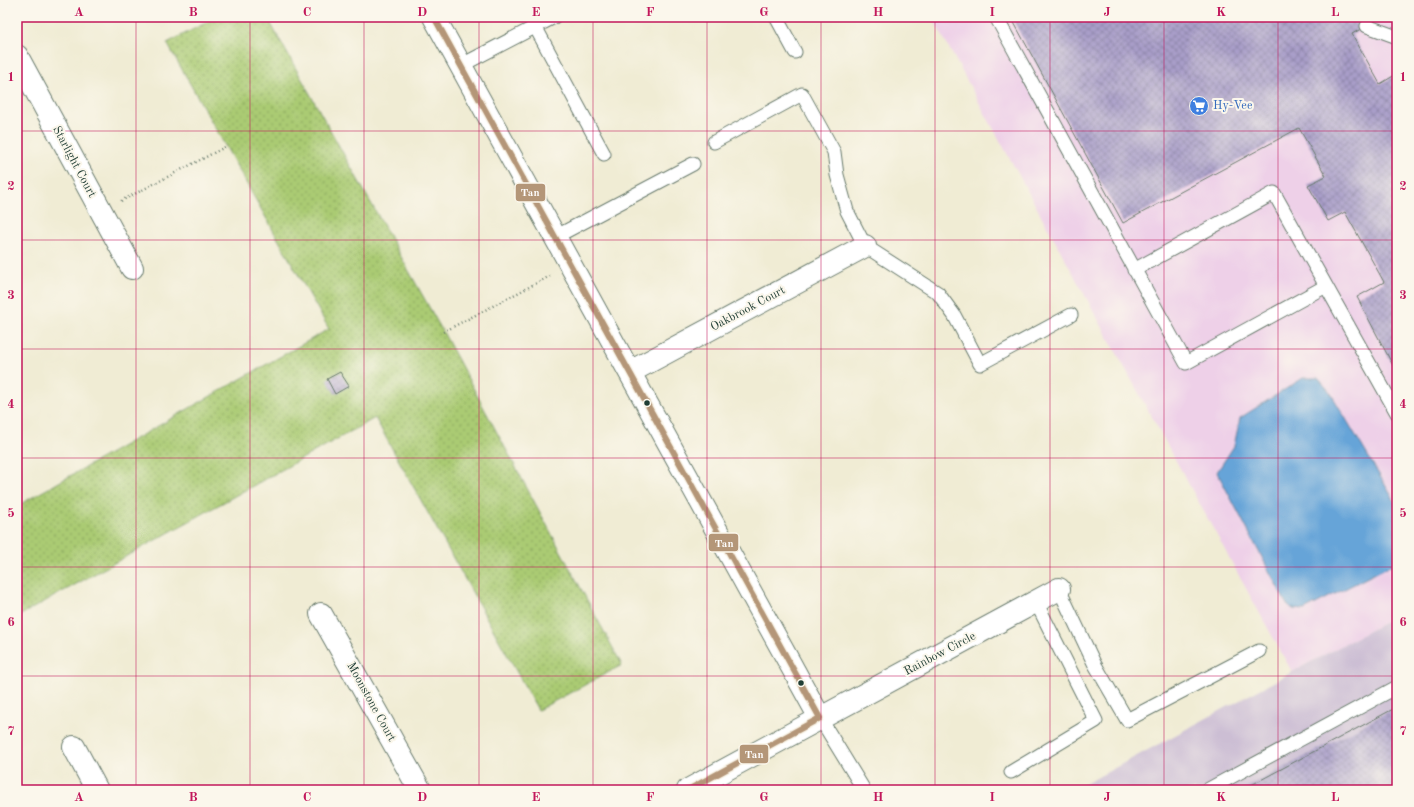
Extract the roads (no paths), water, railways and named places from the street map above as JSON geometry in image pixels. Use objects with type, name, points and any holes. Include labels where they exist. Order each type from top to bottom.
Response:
[{"type":"street","points":[[434,17],[820,718]]},
{"type":"street","name":"Starlight Court","points":[[17,56],[132,268]]},
{"type":"street","name":"Oakbrook Court","points":[[630,372],[865,246]]},
{"type":"street","name":"Rainbow Circle","points":[[688,790],[711,785],[820,718],[1060,589]]},
{"type":"street","name":"Moonstone Court","points":[[321,614],[420,790]]},
{"type":"street","points":[[74,748],[97,790]]},
{"type":"lane","points":[[460,66],[533,22],[554,17]]},
{"type":"lane","points":[[776,17],[795,52]]},
{"type":"lane","points":[[996,17],[1186,363],[1326,286]]},
{"type":"lane","points":[[533,22],[604,154]]},
{"type":"lane","points":[[1367,26],[1397,37]]},
{"type":"lane","points":[[714,142],[802,94],[834,152],[837,175],[846,211],[865,246],[938,293],[954,315],[980,364],[1071,315]]},
{"type":"lane","points":[[555,237],[692,164]]},
{"type":"lane","points":[[1134,270],[1274,193],[1397,413]]},
{"type":"lane","points":[[1060,589],[1094,663],[1127,720],[1259,651]]},
{"type":"lane","points":[[1011,772],[1096,721],[1036,602]]},
{"type":"lane","points":[[1207,790],[1397,687]]},
{"type":"lane","points":[[820,718],[864,790]]},
{"type":"water","points":[[1303,378],[1318,378],[1330,392],[1397,505],[1397,562],[1304,610],[1293,609],[1286,603],[1217,472],[1234,446],[1240,418]]},
{"type":"place","name":"Hy-Vee","points":[[1199,106]]}]
